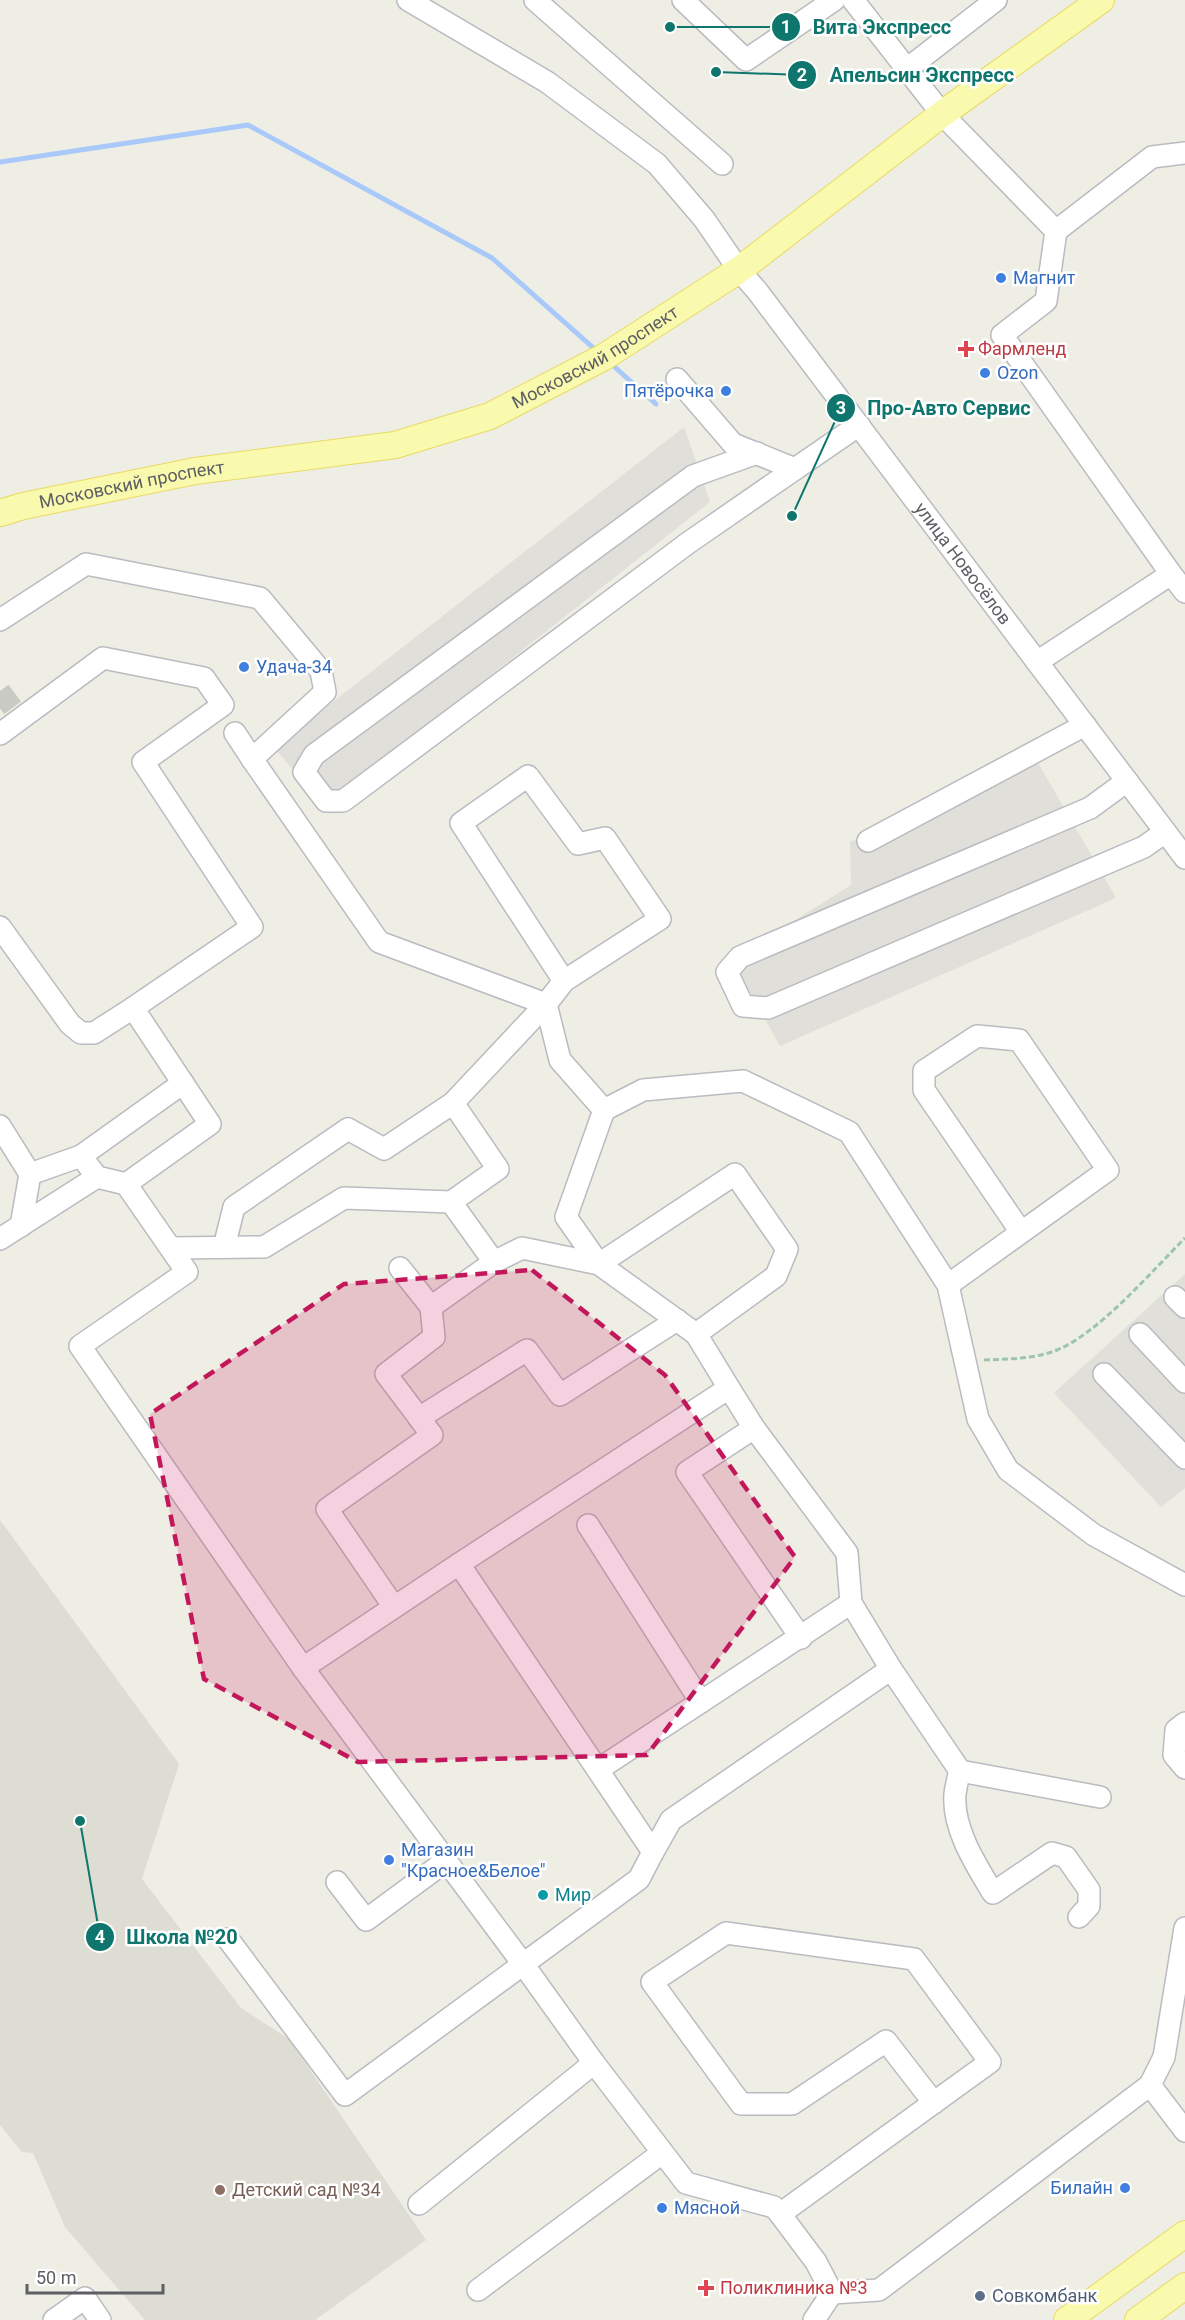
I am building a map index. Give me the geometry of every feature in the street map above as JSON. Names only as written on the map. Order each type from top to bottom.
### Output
[{"type":"main road","name":"Московский проспект","points":[[0,513],[23,506],[195,471],[395,445],[490,416],[604,357],[739,270],[942,114],[1101,0]]},
{"type":"main road","points":[[1067,2320],[1185,2234]]},
{"type":"main road","points":[[1138,2320],[1185,2286]]},
{"type":"street","name":"улица Новосёлов","points":[[408,0],[547,82],[657,164],[704,219],[739,270],[1185,858]]},
{"type":"street","points":[[535,0],[722,164]]},
{"type":"street","points":[[683,0],[746,60],[834,0]]},
{"type":"street","points":[[853,0],[942,114],[1056,231]]},
{"type":"street","points":[[907,69],[996,0]]},
{"type":"street","points":[[1185,153],[1152,157],[1056,231],[1046,301],[1002,335],[1185,592]]},
{"type":"street","points":[[677,379],[733,444],[795,469]]},
{"type":"street","points":[[757,453],[693,476],[314,755],[303,772],[326,801],[343,801],[688,543],[859,426]]},
{"type":"street","points":[[0,620],[86,564],[260,598],[321,671],[325,692],[252,759]]},
{"type":"street","points":[[1037,662],[1171,574]]},
{"type":"street","points":[[0,734],[103,658],[204,678],[223,705],[142,762],[252,927],[94,1033],[81,1033],[70,1024],[0,927]]},
{"type":"street","points":[[868,841],[1085,725]]},
{"type":"street","points":[[235,734],[379,942],[546,1004]]},
{"type":"street","points":[[224,1247],[234,1207],[348,1129],[384,1149],[453,1103],[546,1004],[564,981],[660,919],[605,838],[578,844],[528,776],[461,824],[564,981]]},
{"type":"street","points":[[1127,782],[1089,808],[740,957],[727,972],[743,1006],[768,1008],[1144,847],[1165,832]]},
{"type":"street","points":[[546,1004],[560,1060],[604,1110]]},
{"type":"street","points":[[126,1184],[210,1124],[133,1008]]},
{"type":"street","points":[[948,1285],[1108,1170],[1019,1041],[977,1036],[924,1071],[924,1090],[1021,1232]]},
{"type":"street","points":[[1100,1797],[960,1771],[891,1670],[851,1603],[847,1553],[754,1428],[696,1334],[600,1264],[566,1217],[604,1110],[643,1090],[742,1081],[849,1132],[948,1285],[978,1419],[1008,1470],[1094,1535],[1185,1585]]},
{"type":"street","points":[[29,1183],[81,1156],[183,1083]]},
{"type":"street","points":[[171,1248],[264,1247],[344,1198],[451,1202],[498,1169],[453,1103]]},
{"type":"street","points":[[0,1126],[29,1183],[21,1226]]},
{"type":"street","points":[[0,1154],[29,1183]]},
{"type":"street","points":[[81,1156],[97,1177],[126,1184],[187,1272],[80,1346],[303,1668],[662,2153],[686,2183],[774,2207],[816,2262],[832,2293]]},
{"type":"street","points":[[431,1306],[494,1262],[522,1248],[600,1264],[735,1174],[787,1249],[776,1276],[696,1334]]},
{"type":"street","points":[[0,1239],[97,1177]]},
{"type":"street","points":[[451,1202],[494,1262]]},
{"type":"street","points":[[394,1607],[327,1509],[432,1435],[386,1374],[434,1337],[431,1306],[400,1268]]},
{"type":"street","points":[[419,1418],[527,1350],[560,1395],[677,1320]]},
{"type":"street","points":[[1140,1334],[1185,1382]]},
{"type":"street","points":[[1104,1374],[1185,1458]]},
{"type":"street","points":[[303,1668],[729,1388]]},
{"type":"street","points":[[754,1428],[687,1472],[801,1638]]},
{"type":"street","points":[[588,1525],[701,1702]]},
{"type":"street","points":[[459,1564],[653,1852]]},
{"type":"street","points":[[599,1769],[851,1603]]},
{"type":"street","points":[[228,1939],[345,2095],[639,1879],[671,1820],[891,1670]]},
{"type":"street","points":[[1185,1723],[1176,1730],[1174,1755],[1185,1768]]},
{"type":"street","points":[[960,1771],[955,1796],[957,1817],[972,1857],[993,1893],[1052,1853],[1066,1857],[1089,1890],[1089,1906],[1079,1917]]},
{"type":"street","points":[[337,1882],[366,1920],[446,1861]]},
{"type":"street","points":[[832,2293],[879,2290],[1150,2085],[1164,2057],[1185,1928]]},
{"type":"street","points":[[780,2214],[934,2103],[990,2062],[914,1959],[726,1933],[652,1982],[741,2104],[792,2104],[886,2041],[934,2103]]},
{"type":"street","points":[[419,2204],[594,2063]]},
{"type":"street","points":[[1150,2085],[1185,2131]]},
{"type":"street","points":[[478,2290],[662,2153]]},
{"type":"street","points":[[814,2320],[832,2293]]},
{"type":"street","points":[[54,2320],[85,2298],[100,2320]]},
{"type":"path","points":[[965,1360],[1018,1359],[1057,1350],[1094,1327],[1185,1238]]},
{"type":"highlighted area","points":[[532,1270],[665,1375],[795,1557],[647,1755],[358,1762],[204,1679],[150,1414],[344,1284]]},
{"type":"shaded area","points":[[684,427],[710,502],[325,806],[274,748]]},
{"type":"shaded area","points":[[1037,761],[1116,898],[780,1046],[732,960],[851,885],[850,842]]},
{"type":"shaded area","points":[[1185,1274],[1185,1488],[1161,1507],[1054,1393]]},
{"type":"shaded area","points":[[0,1520],[179,1764],[142,1879],[241,2008],[289,2039],[426,2240],[315,2320],[145,2320],[65,2227],[33,2153],[22,2152],[0,2125]]},
{"type":"waterway","points":[[0,162],[248,125],[492,258],[598,352]]},
{"type":"waterway","points":[[609,362],[656,404]]},
{"type":"tunnel","points":[[0,691],[21,719]]},
{"type":"place","name":"Вита Экспресс","points":[[670,27]]},
{"type":"place","name":"Апельсин Экспресс","points":[[716,72]]},
{"type":"place","name":"Магнит","points":[[1001,278]]},
{"type":"place","name":"Фармленд","points":[[966,349]]},
{"type":"place","name":"Ozon","points":[[985,373]]},
{"type":"place","name":"Пятёрочка","points":[[726,391]]},
{"type":"place","name":"Про-Авто Сервис","points":[[792,516]]},
{"type":"place","name":"Удача-34","points":[[244,667]]},
{"type":"place","name":"Школа №20","points":[[80,1821]]},
{"type":"place","name":"Магазин \"Красное&Белое\"","points":[[389,1860]]},
{"type":"place","name":"Мир","points":[[543,1895]]},
{"type":"place","name":"Билайн","points":[[1125,2188]]},
{"type":"place","name":"Детский сад №34","points":[[220,2190]]},
{"type":"place","name":"Мясной","points":[[662,2208]]},
{"type":"place","name":"Поликлиника №3","points":[[706,2288]]},
{"type":"place","name":"Совкомбанк","points":[[980,2296]]}]
